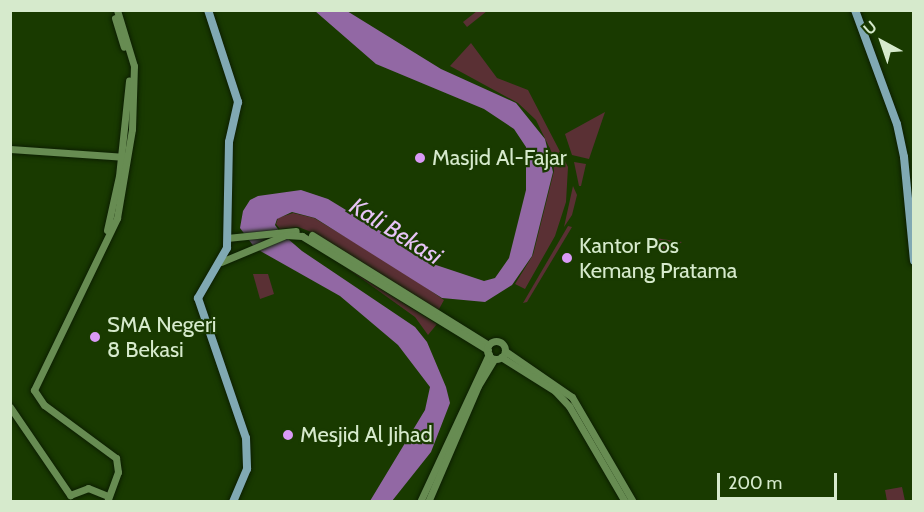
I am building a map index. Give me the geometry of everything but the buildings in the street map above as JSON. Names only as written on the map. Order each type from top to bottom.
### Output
[{"type":"main road","points":[[208,10],[238,102],[229,142],[227,248],[221,262],[198,297],[246,438],[247,469],[232,501]]},
{"type":"main road","points":[[855,10],[897,124],[912,199]]},
{"type":"main road","points":[[860,10],[903,127],[912,199],[914,261]]},
{"type":"street","points":[[112,10],[130,70],[125,157]]},
{"type":"street","points":[[10,406],[70,495],[88,488],[107,499],[118,472],[116,458],[52,411],[34,393],[108,228],[125,157],[134,66],[117,10]]},
{"type":"street","points":[[10,149],[125,157]]},
{"type":"street","points":[[227,238],[285,230],[318,238],[494,353],[572,396],[633,501]]},
{"type":"street","points":[[221,262],[243,250],[293,235],[314,241],[555,391],[569,406],[625,501]]},
{"type":"street","points":[[227,248],[243,250]]},
{"type":"street","points":[[420,501],[494,353]]},
{"type":"street","points":[[428,501],[494,353]]},
{"type":"shaded area","points":[[315,11],[347,11],[441,69],[516,103],[545,139],[553,172],[532,256],[512,285],[485,302],[442,298],[315,218],[292,212],[277,219],[275,225],[280,232],[302,251],[415,327],[427,342],[446,387],[450,403],[431,452],[392,501],[370,501],[425,410],[430,387],[398,345],[340,296],[255,248],[240,228],[243,211],[250,200],[258,196],[301,190],[328,199],[436,265],[484,281],[495,278],[509,258],[526,190],[526,147],[514,129],[484,109],[376,64]]},
{"type":"shaded area","points":[[477,11],[487,11],[467,27],[463,22]]},
{"type":"shaded area","points":[[471,43],[497,78],[528,90],[568,167],[566,202],[555,236],[525,289],[515,284],[533,255],[554,171],[552,153],[536,120],[518,103],[450,66]]},
{"type":"shaded area","points":[[605,112],[589,159],[572,155],[565,134]]},
{"type":"shaded area","points":[[574,162],[586,164],[581,186],[579,186]]},
{"type":"shaded area","points":[[573,186],[577,195],[572,215],[564,227]]},
{"type":"shaded area","points":[[293,213],[314,218],[399,269],[444,300],[438,311],[314,233],[298,227],[280,229],[276,224],[278,218]]},
{"type":"shaded area","points":[[568,226],[572,227],[527,302],[523,303]]},
{"type":"shaded area","points":[[655,238],[682,242],[664,254]]},
{"type":"shaded area","points":[[344,266],[437,324],[428,335],[415,317]]},
{"type":"shaded area","points":[[253,274],[268,274],[274,294],[260,299]]},
{"type":"shaded area","points":[[902,487],[905,501],[887,501],[885,490]]},
{"type":"place","name":"Masjid Al-Fajar","points":[[420,158]]},
{"type":"place","name":"Kantor Pos Kemang Pratama","points":[[567,258]]},
{"type":"place","name":"SMA Negeri 8 Bekasi","points":[[95,337]]},
{"type":"place","name":"Mesjid Al Jihad","points":[[288,435]]},
{"type":"water label","name":"Kali Bekasi","points":[[396,231]]}]
